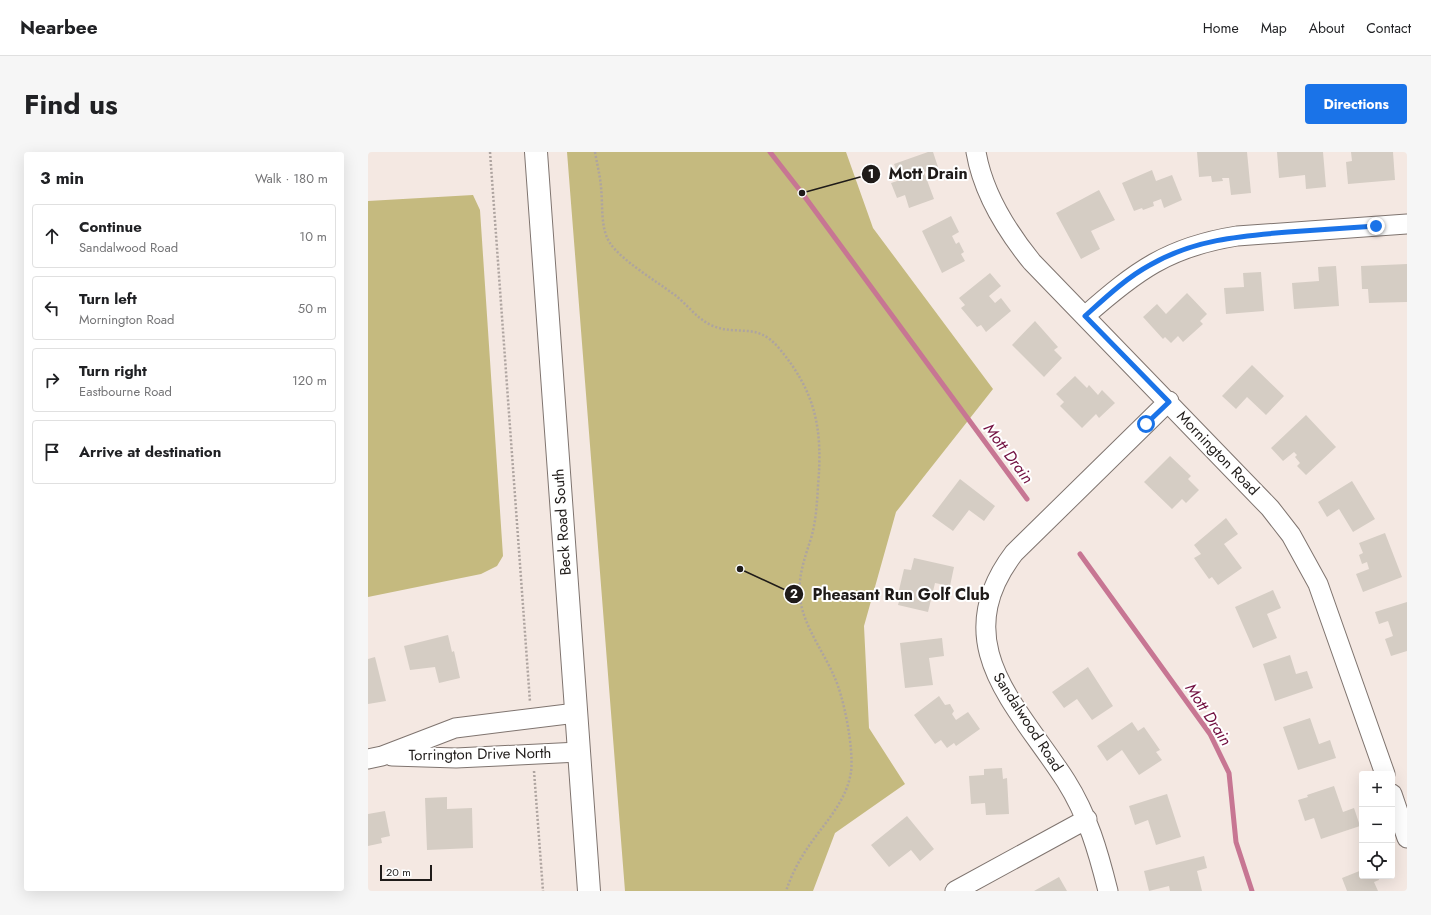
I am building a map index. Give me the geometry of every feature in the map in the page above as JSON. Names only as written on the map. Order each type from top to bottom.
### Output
[{"type":"main road","name":"Beck Road South","points":[[536,152],[589,891]]},
{"type":"street","name":"Mornington Road","points":[[976,152],[985,186],[1000,217],[1018,246],[1270,508],[1291,535],[1308,562],[1330,614],[1384,771]]},
{"type":"street","points":[[1085,316],[1121,284],[1149,265],[1180,250],[1212,240],[1237,236],[1407,224]]},
{"type":"street","name":"Sandalwood Road","points":[[1108,891],[1097,846],[1087,819],[1067,782],[1001,686],[991,663],[987,644],[987,610],[998,578],[1014,553],[1169,402]]},
{"type":"street","name":"Torrington Drive North","points":[[375,757],[455,728],[576,712]]},
{"type":"street","name":"Torrington Drive North","points":[[375,757],[456,758],[579,752]]},
{"type":"street","points":[[1395,803],[1407,838]]},
{"type":"street","points":[[955,891],[1087,819]]},
{"type":"path","points":[[490,152],[530,707]]},
{"type":"path","points":[[595,152],[601,188],[605,229],[610,243],[619,253],[676,296],[702,321],[716,327],[764,334],[776,345],[794,368],[812,401],[819,431],[820,471],[812,534],[801,566],[801,604],[807,622],[836,679],[851,750],[851,772],[844,795],[826,824],[803,854],[786,891]]},
{"type":"path","points":[[534,766],[544,891]]},
{"type":"shaded area","points":[[567,152],[846,152],[873,228],[993,389],[896,512],[864,626],[869,728],[905,784],[835,833],[813,891],[625,891]]},
{"type":"shaded area","points":[[473,195],[480,210],[503,556],[497,566],[481,574],[368,597],[368,201]]},
{"type":"building","points":[[928,152],[933,152],[938,167],[924,172],[934,199],[909,208],[905,195],[897,198],[891,183],[900,180],[894,164]]},
{"type":"building","points":[[1197,152],[1247,152],[1251,193],[1231,195],[1229,178],[1222,178],[1223,181],[1212,182],[1211,176],[1199,177]]},
{"type":"building","points":[[1277,152],[1323,152],[1326,187],[1306,189],[1305,175],[1279,178]]},
{"type":"building","points":[[1351,152],[1393,152],[1395,180],[1348,184],[1346,162],[1352,161]]},
{"type":"building","points":[[1152,170],[1156,181],[1172,175],[1182,200],[1164,208],[1161,199],[1153,202],[1154,206],[1143,210],[1142,208],[1134,211],[1122,183]]},
{"type":"building","points":[[1099,190],[1115,220],[1091,231],[1100,249],[1081,259],[1056,213]]},
{"type":"building","points":[[951,216],[959,232],[952,236],[956,244],[959,242],[964,252],[961,254],[965,261],[942,273],[922,231]]},
{"type":"building","points":[[1407,264],[1407,302],[1369,303],[1368,289],[1362,289],[1361,266]]},
{"type":"building","points":[[1336,266],[1339,306],[1294,309],[1292,283],[1319,281],[1318,267]]},
{"type":"building","points":[[1261,272],[1264,311],[1226,314],[1224,288],[1244,287],[1243,273]]},
{"type":"building","points":[[990,273],[1001,286],[989,296],[995,303],[1001,298],[1011,311],[986,332],[981,325],[977,327],[961,308],[965,305],[959,298]]},
{"type":"building","points":[[1187,293],[1207,314],[1200,321],[1203,324],[1183,342],[1178,336],[1171,343],[1165,337],[1163,339],[1143,317],[1157,304],[1166,314]]},
{"type":"building","points":[[1035,321],[1058,347],[1054,350],[1062,358],[1044,377],[1012,345]]},
{"type":"building","points":[[1252,365],[1284,396],[1266,415],[1247,397],[1236,409],[1222,396]]},
{"type":"building","points":[[1075,376],[1087,388],[1089,385],[1098,395],[1102,390],[1115,403],[1099,418],[1096,414],[1082,428],[1060,406],[1064,402],[1056,394]]},
{"type":"building","points":[[1306,415],[1336,447],[1306,475],[1297,466],[1300,463],[1295,457],[1297,455],[1294,452],[1283,461],[1271,448]]},
{"type":"building","points":[[1170,456],[1191,476],[1188,479],[1199,490],[1186,503],[1182,499],[1172,509],[1144,482]]},
{"type":"building","points":[[960,479],[995,506],[984,521],[969,510],[953,531],[932,516]]},
{"type":"building","points":[[1352,481],[1375,519],[1353,532],[1339,509],[1327,517],[1318,502]]},
{"type":"building","points":[[1226,518],[1238,534],[1224,544],[1242,568],[1218,585],[1212,577],[1209,579],[1194,558],[1201,554],[1194,545]]},
{"type":"building","points":[[1385,533],[1402,577],[1363,592],[1356,574],[1369,569],[1367,562],[1362,564],[1359,555],[1363,553],[1359,543]]},
{"type":"building","points":[[914,558],[954,567],[950,586],[935,583],[928,612],[898,605],[901,594],[898,594],[904,569],[911,570]]},
{"type":"building","points":[[1273,590],[1281,608],[1267,614],[1277,638],[1253,648],[1235,607]]},
{"type":"building","points":[[1407,602],[1407,651],[1391,656],[1385,639],[1393,636],[1388,621],[1379,624],[1375,612]]},
{"type":"building","points":[[448,635],[452,652],[454,651],[460,678],[439,683],[435,667],[410,670],[404,646]]},
{"type":"building","points":[[942,638],[944,656],[929,658],[933,685],[905,688],[900,643]]},
{"type":"building","points":[[1290,655],[1296,674],[1307,671],[1313,688],[1275,701],[1263,664]]},
{"type":"building","points":[[375,657],[386,701],[368,704],[368,659]]},
{"type":"building","points":[[1088,667],[1113,706],[1092,720],[1077,699],[1064,708],[1052,692]]},
{"type":"building","points":[[939,696],[945,705],[950,704],[954,711],[952,714],[956,720],[968,712],[980,729],[956,746],[954,743],[947,748],[941,740],[935,744],[914,715]]},
{"type":"building","points":[[1310,718],[1319,744],[1330,740],[1336,758],[1298,770],[1283,727]]},
{"type":"building","points":[[1132,722],[1138,731],[1144,727],[1160,750],[1156,752],[1162,760],[1139,775],[1122,750],[1107,761],[1097,746]]},
{"type":"building","points":[[1002,768],[1003,779],[1007,778],[1009,814],[986,815],[985,803],[971,804],[969,776],[984,775],[984,769]]},
{"type":"building","points":[[1334,786],[1343,812],[1354,808],[1359,826],[1321,839],[1314,818],[1305,821],[1298,800],[1308,797],[1307,795]]},
{"type":"building","points":[[1167,794],[1181,837],[1156,845],[1148,820],[1135,825],[1129,806]]},
{"type":"building","points":[[447,797],[447,809],[472,808],[473,848],[427,850],[425,798]]},
{"type":"building","points":[[385,811],[390,836],[381,838],[382,843],[368,846],[368,814]]},
{"type":"building","points":[[907,816],[934,849],[920,861],[911,850],[889,867],[871,845]]},
{"type":"building","points":[[1204,856],[1207,868],[1197,871],[1202,891],[1170,891],[1169,886],[1149,891],[1144,871]]},
{"type":"building","points":[[1359,871],[1359,879],[1379,879],[1374,882],[1378,891],[1347,891],[1342,878]]},
{"type":"building","points":[[1059,877],[1067,891],[1034,891]]},
{"type":"waterway","name":"Mott Drain","points":[[770,152],[802,193],[1027,499]]},
{"type":"waterway","name":"Mott Drain","points":[[1080,554],[1210,734],[1229,773],[1236,842],[1252,891]]},
{"type":"place","name":"Mott Drain","points":[[802,193]]},
{"type":"place","name":"Pheasant Run Golf Club","points":[[740,569]]},
{"type":"route","points":[[1146,424],[1169,402],[1085,316],[1121,284],[1149,265],[1180,250],[1212,240],[1237,236],[1376,226]]}]
